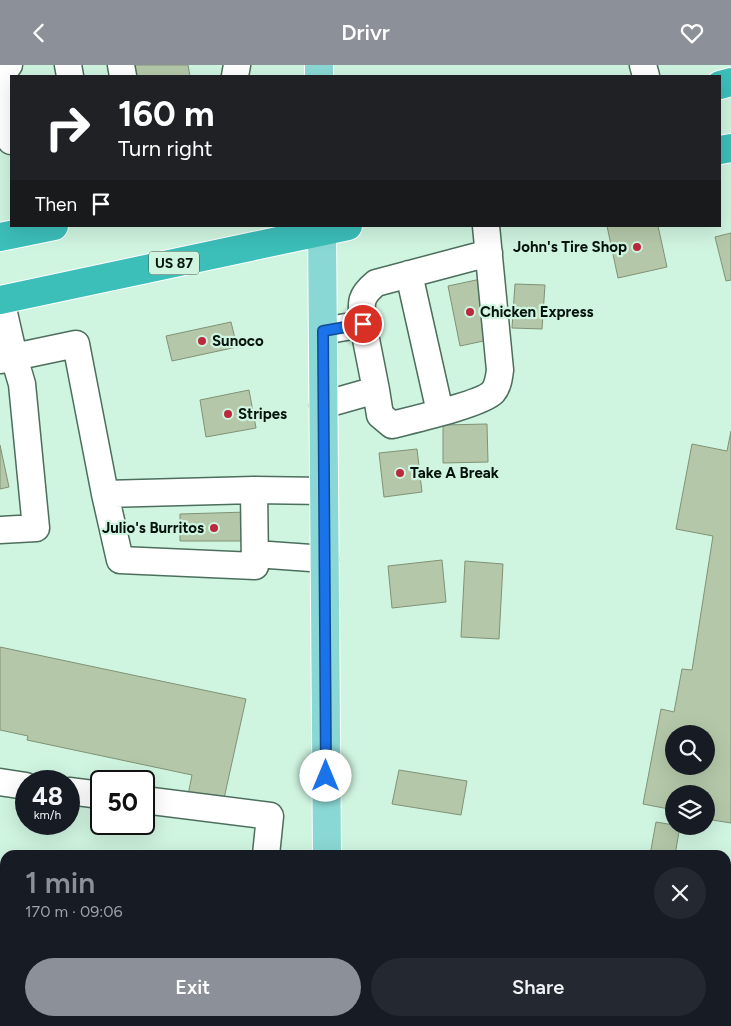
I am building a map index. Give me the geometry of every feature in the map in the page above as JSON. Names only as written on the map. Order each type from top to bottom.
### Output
[{"type":"highway","points":[[1,233],[46,227]]},
{"type":"highway","name":"US 87","points":[[0,300],[331,228]]},
{"type":"main road","points":[[327,850],[323,331],[331,228]]},
{"type":"lane","points":[[5,128],[1,75],[9,65]]},
{"type":"lane","points":[[486,227],[489,253],[500,370],[498,385],[492,393],[469,403],[392,425],[380,415],[363,324],[361,305],[364,292],[376,283],[489,253]]},
{"type":"lane","points":[[409,274],[440,412]]},
{"type":"lane","points":[[0,300],[7,359],[22,384],[36,528],[0,530]]},
{"type":"lane","points":[[323,331],[363,324]]},
{"type":"lane","points":[[7,359],[76,343],[105,494],[120,560],[255,566],[254,490]]},
{"type":"lane","points":[[323,405],[376,390]]},
{"type":"lane","points":[[105,494],[254,490],[324,491]]},
{"type":"lane","points":[[255,554],[325,559]]},
{"type":"lane","points":[[0,782],[15,784]]},
{"type":"lane","points":[[155,801],[270,815],[266,850]]},
{"type":"building","points":[[127,65],[188,65],[190,75],[129,75]]},
{"type":"building","name":"John's Tire Shop","points":[[607,227],[658,227],[667,267],[618,278]]},
{"type":"building","points":[[731,233],[731,280],[726,281],[715,237]]},
{"type":"building","name":"Chicken Express","points":[[481,279],[493,339],[460,346],[448,286]]},
{"type":"building","points":[[515,284],[545,285],[542,329],[512,328]]},
{"type":"building","name":"Sunoco","points":[[231,322],[237,347],[172,361],[166,336]]},
{"type":"building","name":"Stripes","points":[[249,390],[256,428],[206,437],[200,400]]},
{"type":"building","points":[[487,424],[488,462],[443,463],[443,425]]},
{"type":"building","points":[[731,431],[731,823],[715,820],[715,785],[665,785],[665,808],[643,804],[661,709],[674,712],[682,669],[692,670],[713,536],[676,529],[692,444],[727,451]]},
{"type":"building","points":[[0,445],[9,487],[0,489]]},
{"type":"building","name":"Take A Break","points":[[417,449],[422,492],[384,497],[379,453]]},
{"type":"building","name":"Julio's Burritos","points":[[248,512],[247,541],[180,541],[180,514]]},
{"type":"building","points":[[442,560],[446,602],[392,608],[388,566]]},
{"type":"building","points":[[465,561],[503,564],[499,639],[461,637]]},
{"type":"building","points":[[0,647],[246,699],[223,803],[188,795],[192,775],[27,740],[28,736],[0,730]]},
{"type":"building","points":[[399,770],[467,781],[461,815],[392,804]]},
{"type":"building","points":[[656,822],[665,824],[665,835],[678,835],[676,850],[651,850]]},
{"type":"place","name":"John's Tire Shop","points":[[637,247]]},
{"type":"place","name":"Chicken Express","points":[[470,312]]},
{"type":"place","name":"Sunoco","points":[[202,341]]},
{"type":"place","name":"Stripes","points":[[228,414]]},
{"type":"place","name":"Take A Break","points":[[400,473]]},
{"type":"place","name":"Julio's Burritos","points":[[214,528]]},
{"type":"route","points":[[326,776],[323,331],[363,324]]}]
